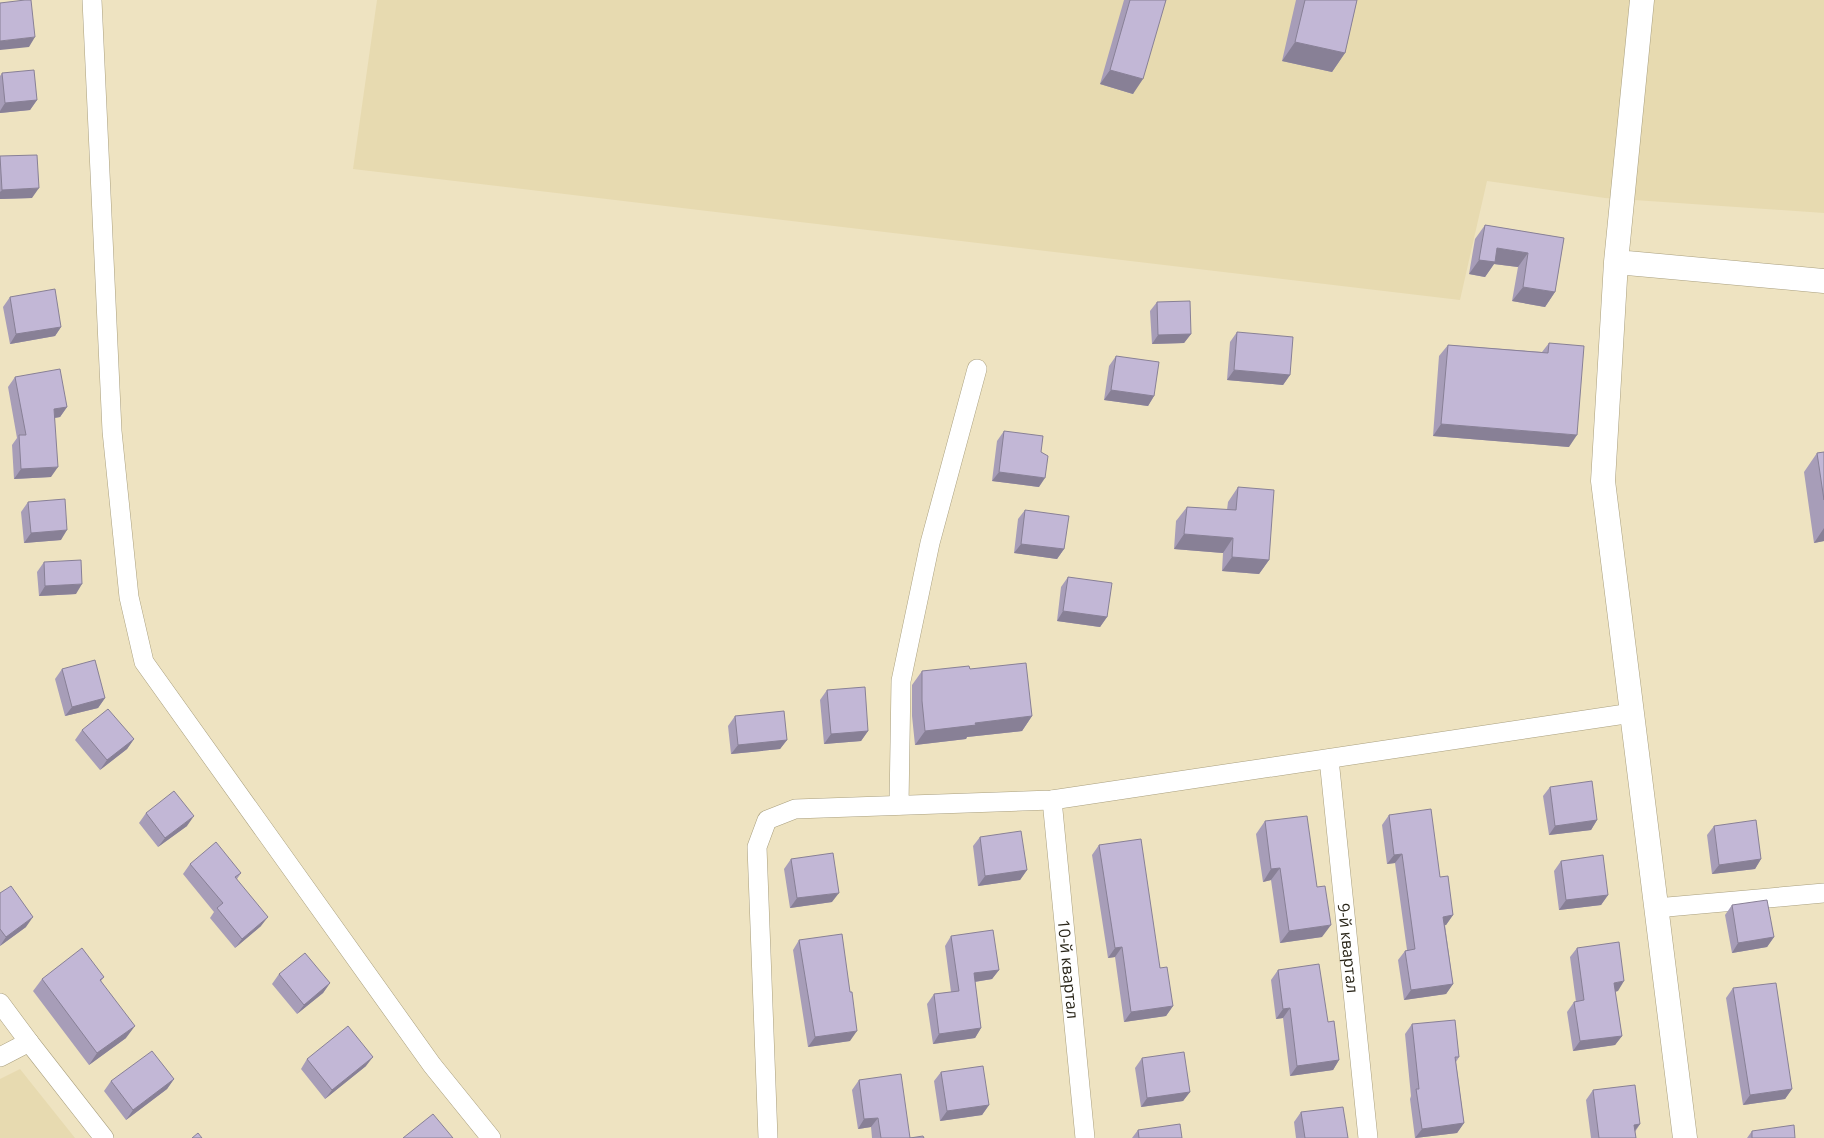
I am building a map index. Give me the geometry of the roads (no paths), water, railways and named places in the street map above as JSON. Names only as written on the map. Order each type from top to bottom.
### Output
[{"type":"street","points":[[92,0],[112,431],[129,597],[144,662],[432,1065],[491,1138]]},
{"type":"street","points":[[1642,0],[1616,262],[1603,481],[1685,1138]]},
{"type":"street","points":[[1616,262],[1824,281]]},
{"type":"street","points":[[898,805],[901,681],[930,543],[977,369]]},
{"type":"street","points":[[768,1138],[757,847],[767,820],[795,809],[1052,800],[1632,714]]},
{"type":"street","name":"9-й квартал","points":[[1329,759],[1368,1138]]},
{"type":"street","name":"10-й квартал","points":[[1052,800],[1085,1138]]},
{"type":"street","points":[[1656,908],[1824,893]]},
{"type":"street","points":[[0,1002],[104,1138]]},
{"type":"street","points":[[0,1057],[29,1042]]}]
